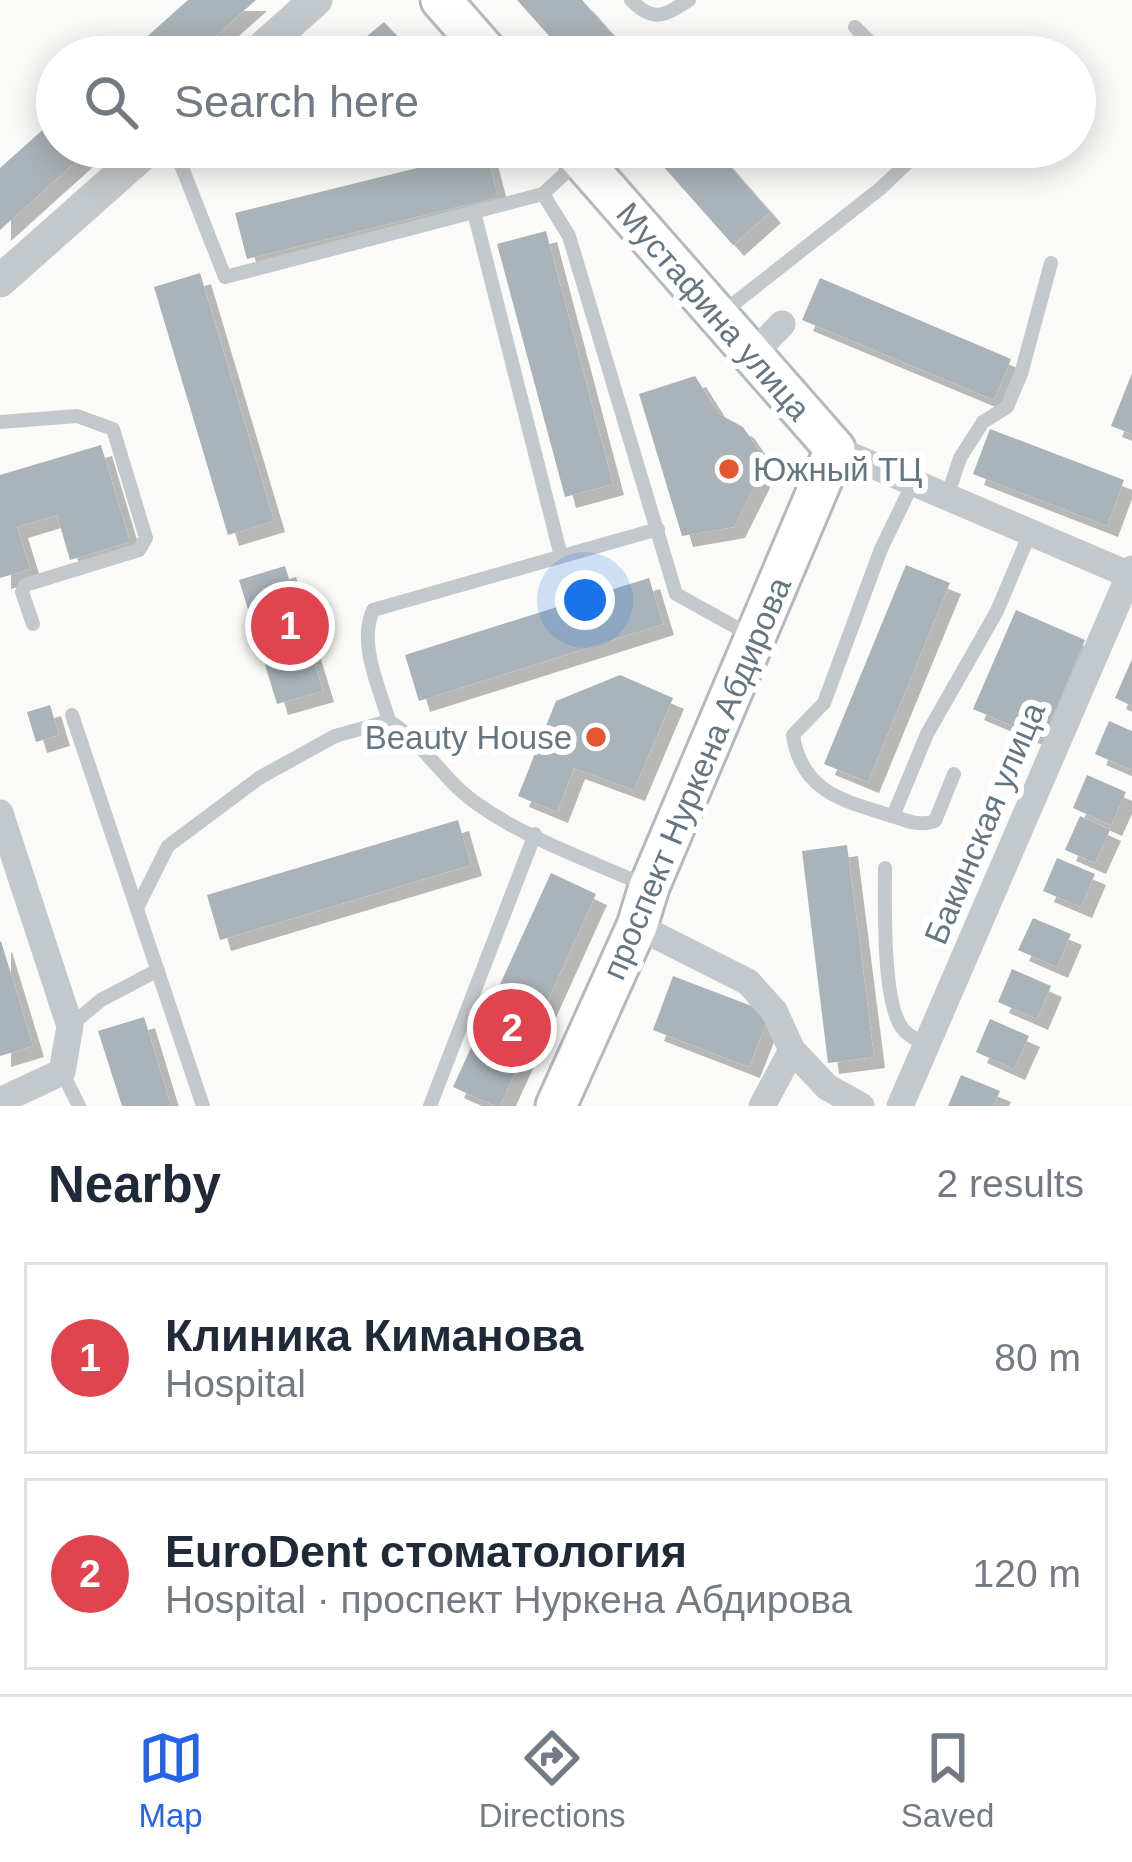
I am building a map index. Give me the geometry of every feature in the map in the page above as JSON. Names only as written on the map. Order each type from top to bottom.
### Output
[{"type":"main road","points":[[441,0],[473,36]]},
{"type":"main road","name":"Мустафина улица","points":[[588,168],[835,449]]},
{"type":"main road","name":"проспект Нуркена Абдирова","points":[[556,1106],[637,926],[649,886],[835,449]]},
{"type":"street","points":[[276,36],[316,0]]},
{"type":"street","points":[[0,280],[127,168]]},
{"type":"street","points":[[752,355],[782,324]]},
{"type":"street","name":"Мустафина улица","points":[[835,449],[1132,574]]},
{"type":"street","name":"Бакинская улица","points":[[900,1106],[1132,574]]},
{"type":"street","points":[[0,812],[70,1026],[62,1072],[0,1101]]},
{"type":"street","points":[[637,926],[748,982],[774,1011],[792,1050],[827,1087],[861,1106]]},
{"type":"street","points":[[762,1106],[792,1050]]},
{"type":"lane","points":[[631,0],[648,16],[663,17],[688,0]]},
{"type":"lane","points":[[855,27],[864,36]]},
{"type":"lane","points":[[182,168],[225,277],[543,194],[563,168]]},
{"type":"lane","points":[[718,316],[901,168]]},
{"type":"lane","points":[[543,194],[569,236],[676,594],[754,638]]},
{"type":"lane","points":[[474,212],[561,556]]},
{"type":"lane","points":[[947,497],[960,458],[982,422],[1007,407],[1052,263]]},
{"type":"lane","points":[[0,422],[77,416],[113,429],[146,538],[139,550],[26,585],[22,592],[33,624]]},
{"type":"lane","points":[[913,483],[881,549],[824,703],[793,736],[796,753],[819,785],[838,801],[924,825],[935,820],[954,774]]},
{"type":"lane","points":[[649,886],[475,802],[411,735],[388,721],[366,626],[373,610],[658,529]]},
{"type":"lane","points":[[893,816],[927,734],[997,611],[1030,533]]},
{"type":"lane","points":[[72,715],[203,1106]]},
{"type":"lane","points":[[137,908],[168,846],[259,778],[335,736],[388,721]]},
{"type":"lane","points":[[430,1106],[535,834]]},
{"type":"lane","points":[[885,868],[887,966],[896,1016],[902,1029],[928,1044]]},
{"type":"lane","points":[[70,1026],[101,1000],[158,970]]},
{"type":"lane","points":[[62,1072],[79,1106]]},
{"type":"building","points":[[188,0],[256,0],[216,36],[148,36]]},
{"type":"building","points":[[517,0],[582,0],[614,36],[549,36]]},
{"type":"building","points":[[384,22],[397,36],[367,36]]},
{"type":"building","points":[[36,136],[36,168],[69,168],[0,230],[0,168]]},
{"type":"building","points":[[417,168],[490,168],[498,197],[247,259],[235,213]]},
{"type":"building","points":[[665,168],[731,168],[770,212],[733,245]]},
{"type":"building","points":[[546,231],[613,484],[565,497],[497,244]]},
{"type":"building","points":[[200,273],[274,521],[228,535],[154,287]]},
{"type":"building","points":[[820,278],[1011,359],[994,400],[802,320]]},
{"type":"building","points":[[1132,373],[1132,434],[1111,426]]},
{"type":"building","points":[[695,376],[719,414],[743,427],[758,449],[760,475],[734,527],[682,536],[639,394]]},
{"type":"building","points":[[990,429],[1124,480],[1107,526],[973,474]]},
{"type":"building","points":[[101,445],[130,542],[70,560],[57,515],[17,527],[30,569],[0,578],[0,475]]},
{"type":"building","points":[[906,565],[950,583],[868,782],[824,764]]},
{"type":"building","points":[[285,566],[323,691],[277,704],[239,580]]},
{"type":"building","points":[[649,578],[663,624],[419,701],[405,655]]},
{"type":"building","points":[[1016,610],[1085,640],[1043,739],[973,709]]},
{"type":"building","points":[[1132,659],[1132,706],[1115,698]]},
{"type":"building","points":[[620,675],[673,698],[634,790],[574,768],[557,812],[518,796],[556,701]]},
{"type":"building","points":[[50,705],[59,735],[36,742],[27,712]]},
{"type":"building","points":[[1109,721],[1132,731],[1132,770],[1095,754]]},
{"type":"building","points":[[1087,775],[1126,792],[1111,825],[1073,808]]},
{"type":"building","points":[[1080,816],[1110,830],[1095,863],[1065,850]]},
{"type":"building","points":[[458,820],[471,865],[220,940],[207,895]]},
{"type":"building","points":[[847,845],[874,1057],[828,1063],[802,851]]},
{"type":"building","points":[[1057,858],[1095,874],[1081,907],[1043,891]]},
{"type":"building","points":[[551,873],[596,894],[500,1106],[495,1106],[453,1087]]},
{"type":"building","points":[[1033,918],[1071,934],[1057,967],[1018,950]]},
{"type":"building","points":[[0,942],[33,1046],[0,1056]]},
{"type":"building","points":[[1012,969],[1051,986],[1037,1019],[998,1002]]},
{"type":"building","points":[[673,976],[770,1013],[749,1067],[653,1030]]},
{"type":"building","points":[[144,1017],[171,1106],[122,1106],[98,1031]]},
{"type":"building","points":[[990,1019],[1029,1036],[1014,1069],[976,1052]]},
{"type":"building","points":[[961,1075],[1000,1091],[993,1106],[948,1106]]},
{"type":"place","name":"Южный ТЦ","points":[[729,469]]},
{"type":"place","name":"Клиника Киманова","points":[[290,626]]},
{"type":"place","name":"Beauty House","points":[[596,737]]},
{"type":"place","name":"EuroDent стоматология","points":[[512,1028]]}]
